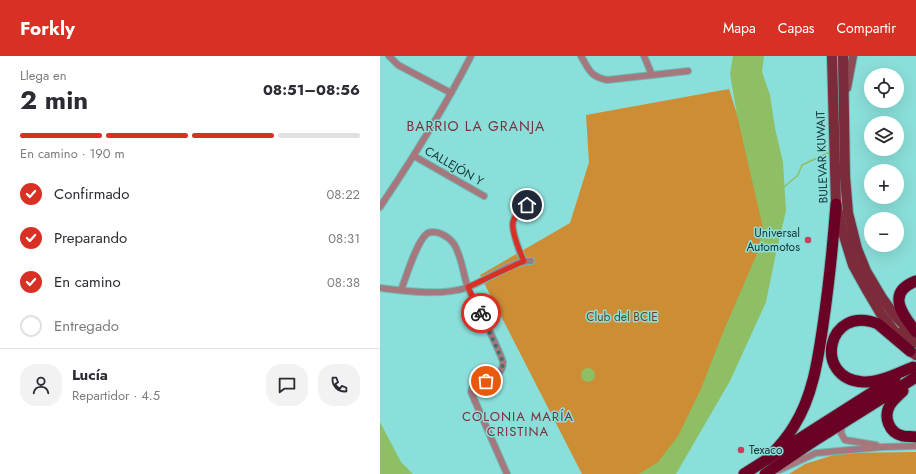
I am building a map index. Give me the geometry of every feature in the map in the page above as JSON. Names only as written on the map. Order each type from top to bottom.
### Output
[{"type":"highway","points":[[767,459],[794,426],[804,406],[812,384],[819,351],[832,260],[836,204]]},
{"type":"highway","points":[[916,281],[910,283],[904,288],[899,301],[902,314],[916,332]]},
{"type":"highway","points":[[914,350],[878,324],[864,320],[857,320],[848,323],[840,329],[834,337],[831,346],[831,356],[834,365],[840,373],[848,378],[863,382],[915,372]]},
{"type":"highway","points":[[744,474],[915,372]]},
{"type":"highway","points":[[765,474],[843,423],[915,372]]},
{"type":"highway","points":[[915,372],[892,401],[889,406],[887,416],[890,426],[898,434],[903,436],[916,436]]},
{"type":"main road","name":"BULEVAR KUWAIT","points":[[832,56],[836,204],[846,243],[853,265],[881,314],[914,350]]},
{"type":"main road","name":"BULEVAR KUWAIT","points":[[842,56],[848,213],[857,249],[866,271],[882,298],[895,316],[916,336]]},
{"type":"main road","points":[[882,298],[888,312],[904,332],[914,350]]},
{"type":"street","points":[[389,56],[398,65],[451,93]]},
{"type":"street","points":[[380,207],[414,156],[471,56]]},
{"type":"street","points":[[582,56],[589,70],[597,78],[606,80],[688,71]]},
{"type":"street","points":[[644,56],[652,75]]},
{"type":"street","points":[[844,101],[853,56]]},
{"type":"street","name":"CALLEJÓN Y","points":[[414,156],[484,196]]},
{"type":"street","points":[[524,261],[513,230],[512,222],[515,216],[527,205]]},
{"type":"street","points":[[401,290],[416,250],[423,236],[430,232],[437,232],[448,237],[454,245],[460,259],[468,287],[503,362],[501,373],[492,379],[475,385],[471,392],[506,474]]},
{"type":"street","points":[[380,288],[449,292],[468,287],[524,261],[531,261]]},
{"type":"street","points":[[843,423],[840,430],[845,440],[882,446]]},
{"type":"street","points":[[770,474],[816,453],[882,446],[916,446]]},
{"type":"green space","name":"Club del BCIE","points":[[729,89],[758,181],[765,216],[761,276],[682,441],[648,474],[582,474],[480,275],[570,223],[589,162],[586,115]]},
{"type":"green space","points":[[916,452],[916,474],[789,474],[805,464],[840,453]]},
{"type":"shaded area","points":[[733,56],[764,56],[762,72],[770,95],[775,128],[783,162],[786,211],[766,302],[730,381],[676,474],[639,474],[658,462],[678,436],[700,391],[724,330],[756,256],[763,228],[737,115],[730,74]]},
{"type":"shaded area","points":[[585,368],[591,368],[595,372],[595,378],[591,382],[585,382],[581,378],[581,372]]},
{"type":"shaded area","points":[[380,422],[401,462],[413,474],[380,474]]},
{"type":"waterway","points":[[784,187],[798,175],[802,165],[830,152]]},
{"type":"way so far","points":[[481,313],[500,352],[503,362],[501,373],[486,381]]},
{"type":"place","name":"Universal Automotos","points":[[808,240]]},
{"type":"place","name":"Texaco","points":[[741,450]]},
{"type":"district","name":"BARRIO LA GRANJA","points":[[476,126]]},
{"type":"district","name":"COLONIA MARÍA CRISTINA","points":[[518,424]]},
{"type":"route","points":[[481,313],[468,287],[480,283],[524,261],[513,230],[512,222],[515,216],[527,205]]}]
